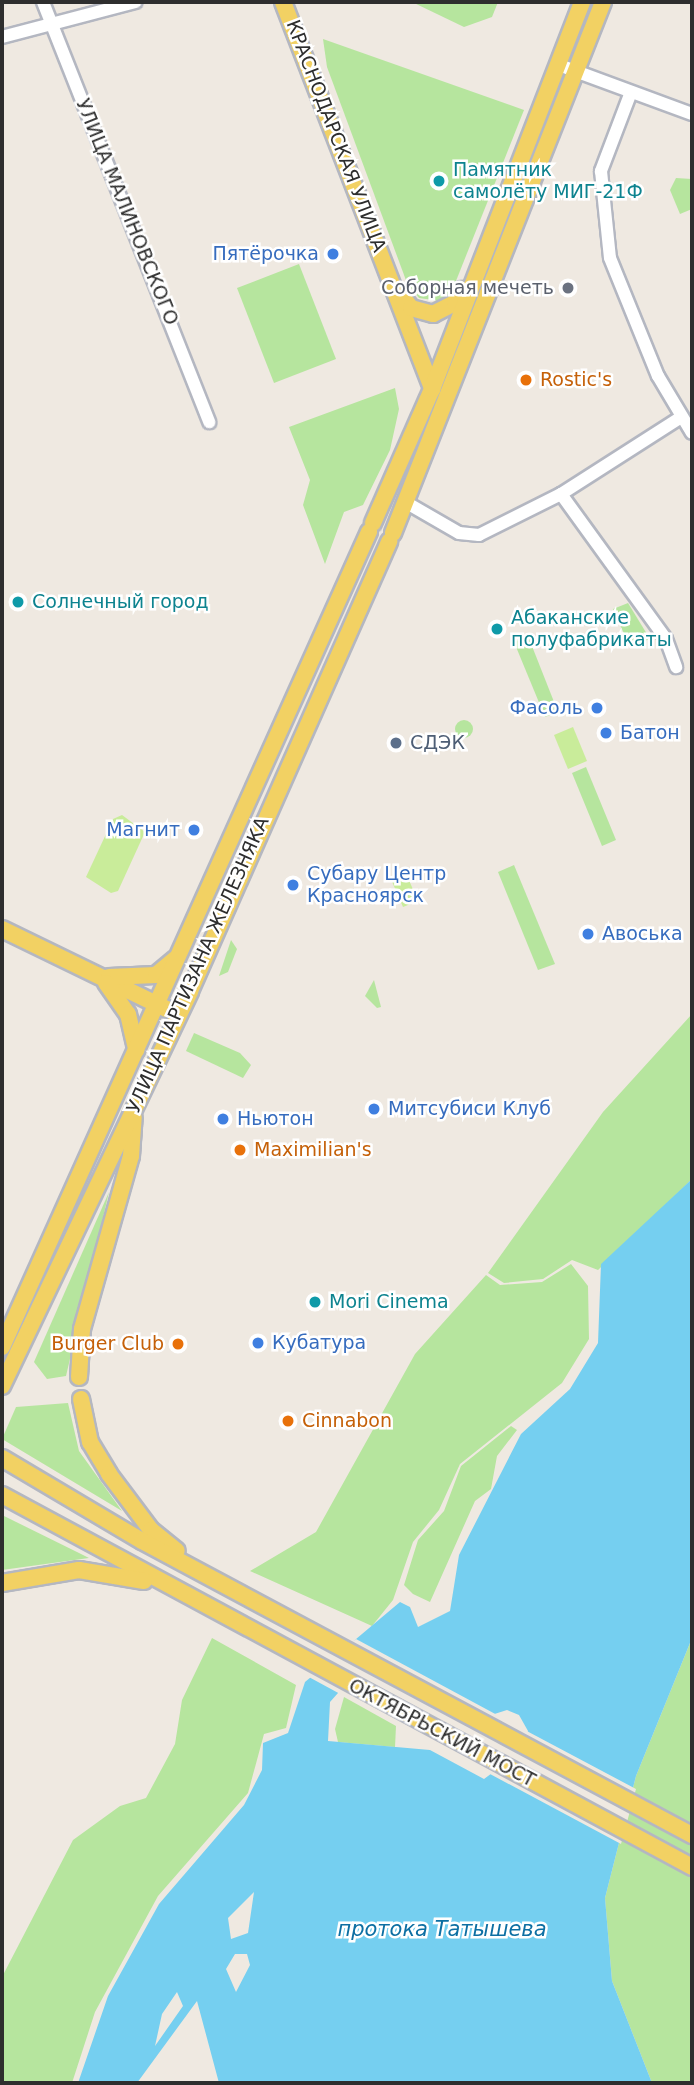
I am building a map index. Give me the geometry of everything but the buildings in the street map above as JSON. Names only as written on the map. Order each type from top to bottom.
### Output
[{"type":"main road","name":"КРАСНОДАРСКАЯ УЛИЦА","points":[[283,2],[432,389]]},
{"type":"main road","points":[[395,288],[419,313],[443,311],[484,248],[582,2]]},
{"type":"main road","name":"УЛИЦА ПАРТИЗАНА ЖЕЛЕЗНЯКА","points":[[2,1386],[135,1107],[407,503],[603,2]]},
{"type":"main road","name":"УЛИЦА ПАРТИЗАНА ЖЕЛЕЗНЯКА","points":[[2,1347],[183,949],[432,389],[484,248]]},
{"type":"main road","points":[[432,389],[450,397]]},
{"type":"main road","points":[[2,929],[177,1014]]},
{"type":"main road","points":[[100,976],[156,975],[183,949]]},
{"type":"main road","points":[[100,976],[128,1014],[136,1050]]},
{"type":"main road","points":[[79,1377],[82,1329],[131,1156],[135,1107]]},
{"type":"main road","points":[[81,1399],[90,1442],[132,1508],[206,1575]]},
{"type":"main road","points":[[2,1458],[206,1575]]},
{"type":"main road","points":[[2,1495],[193,1599]]},
{"type":"main road","points":[[2,1583],[90,1570],[120,1573],[193,1599]]},
{"type":"main road","name":"ОКТЯБРЬСКИЙ МОСТ","points":[[206,1575],[692,1835]]},
{"type":"main road","name":"ОКТЯБРЬСКИЙ МОСТ","points":[[193,1599],[692,1867]]},
{"type":"street","name":"УЛИЦА МАЛИНОВСКОГО","points":[[43,2],[209,422]]},
{"type":"street","points":[[2,37],[135,2]]},
{"type":"street","points":[[559,65],[692,114]]},
{"type":"street","points":[[631,92],[601,171],[604,220],[622,287],[680,418],[692,433]]},
{"type":"street","points":[[407,503],[469,537],[561,494],[680,418]]},
{"type":"street","points":[[561,494],[666,639],[676,667]]},
{"type":"green space","points":[[412,2],[498,2],[492,17],[464,27]]},
{"type":"green space","points":[[323,39],[524,110],[452,291],[440,301],[419,298],[407,283],[327,67]]},
{"type":"green space","points":[[676,178],[692,179],[692,209],[680,214],[670,190]]},
{"type":"green space","points":[[299,264],[336,359],[274,383],[237,288]]},
{"type":"green space","points":[[395,388],[399,409],[390,450],[363,505],[344,512],[325,564],[303,505],[310,480],[289,427]]},
{"type":"green space","points":[[628,603],[650,639],[630,647],[613,609]]},
{"type":"green space","points":[[528,636],[558,712],[545,717],[514,642]]},
{"type":"green space","points":[[460,720],[468,720],[473,729],[471,736],[460,738],[455,733],[455,725]]},
{"type":"green space","points":[[573,727],[587,761],[568,769],[554,735]]},
{"type":"green space","points":[[586,767],[616,840],[602,846],[572,773]]},
{"type":"green space","points":[[122,815],[145,832],[118,891],[111,893],[86,877],[113,819]]},
{"type":"green space","points":[[514,865],[555,964],[538,970],[498,872]]},
{"type":"green space","points":[[405,871],[418,901],[403,907],[390,877]]},
{"type":"green space","points":[[231,940],[237,949],[228,972],[219,976]]},
{"type":"green space","points":[[374,980],[381,1007],[377,1008],[365,996]]},
{"type":"green space","points":[[692,1014],[692,1179],[598,1270],[572,1260],[543,1279],[504,1283],[488,1273],[603,1112]]},
{"type":"green space","points":[[194,1033],[240,1053],[251,1065],[243,1078],[186,1051]]},
{"type":"green space","points":[[109,1192],[66,1376],[47,1379],[34,1362]]},
{"type":"green space","points":[[571,1264],[588,1286],[589,1339],[562,1383],[460,1464],[439,1510],[413,1542],[393,1600],[372,1626],[250,1571],[316,1532],[415,1354],[486,1275],[500,1285],[542,1282]]},
{"type":"green space","points":[[68,1403],[79,1451],[122,1511],[2,1439],[16,1407]]},
{"type":"green space","points":[[511,1426],[517,1430],[497,1456],[491,1489],[475,1501],[430,1602],[413,1594],[404,1585],[418,1540],[444,1511],[461,1466]]},
{"type":"green space","points":[[2,1515],[79,1553],[89,1558],[2,1570]]},
{"type":"green space","points":[[212,1638],[296,1685],[286,1728],[264,1734],[248,1793],[158,1896],[95,2012],[72,2083],[2,2083],[2,1977],[73,1840],[120,1806],[146,1798],[175,1744],[182,1700]]},
{"type":"green space","points":[[692,1638],[692,2083],[652,2083],[612,1981],[605,1898],[636,1776]]},
{"type":"green space","points":[[344,1697],[396,1726],[395,1747],[338,1742],[335,1729]]},
{"type":"water","name":"протока Татышева","points":[[692,1179],[692,1638],[636,1776],[605,1898],[612,1981],[652,2083],[219,2083],[197,2001],[137,2083],[78,2083],[108,1996],[159,1904],[244,1805],[262,1770],[263,1743],[288,1733],[305,1682],[400,1602],[410,1607],[418,1627],[450,1611],[459,1555],[521,1434],[570,1389],[598,1343],[601,1264]],"holes":[[[380,1666],[485,1717],[507,1710],[519,1715],[528,1731],[522,1751],[484,1779],[430,1750],[328,1741],[330,1702],[354,1675]],[[254,1892],[248,1933],[231,1939],[228,1918]],[[235,1954],[247,1954],[250,1965],[236,1992],[226,1969]],[[177,1992],[183,2006],[155,2046],[162,2014]]]},
{"type":"pier","points":[[356,1639],[499,1716],[486,1720],[380,1670],[356,1678],[342,1695],[307,1676]]},
{"type":"pier","points":[[523,1729],[636,1789],[621,1844],[490,1774],[519,1749]]},
{"type":"place","name":"Памятник самолёту МИГ-21Ф","points":[[439,181]]},
{"type":"place","name":"Пятёрочка","points":[[333,254]]},
{"type":"place","name":"Соборная мечеть","points":[[568,288]]},
{"type":"place","name":"Rostic's","points":[[526,380]]},
{"type":"place","name":"Солнечный город","points":[[18,602]]},
{"type":"place","name":"Абаканские полуфабрикаты","points":[[497,629]]},
{"type":"place","name":"Фасоль","points":[[597,708]]},
{"type":"place","name":"Батон","points":[[606,733]]},
{"type":"place","name":"СДЭК","points":[[396,743]]},
{"type":"place","name":"Магнит","points":[[194,830]]},
{"type":"place","name":"Субару Центр Красноярск","points":[[293,885]]},
{"type":"place","name":"Авоська","points":[[588,934]]},
{"type":"place","name":"Митсубиси Клуб","points":[[374,1109]]},
{"type":"place","name":"Ньютон","points":[[223,1119]]},
{"type":"place","name":"Maximilian's","points":[[240,1150]]},
{"type":"place","name":"Mori Cinema","points":[[315,1302]]},
{"type":"place","name":"Кубатура","points":[[258,1343]]},
{"type":"place","name":"Burger Club","points":[[178,1344]]},
{"type":"place","name":"Cinnabon","points":[[288,1421]]}]
